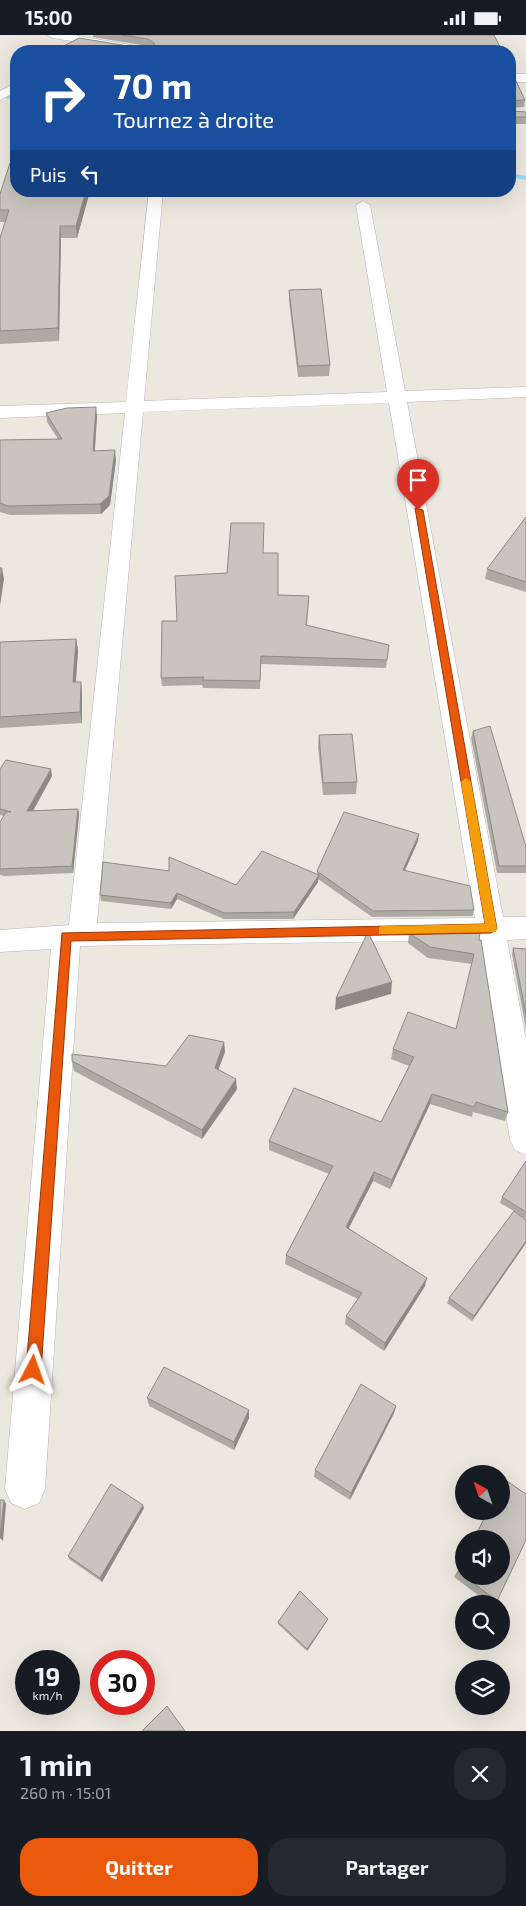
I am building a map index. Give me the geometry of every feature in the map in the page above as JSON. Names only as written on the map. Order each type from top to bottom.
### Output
[{"type":"street","points":[[53,35],[112,45]]},
{"type":"street","points":[[138,45],[151,39]]},
{"type":"street","points":[[94,45],[98,43]]},
{"type":"street","points":[[24,1489],[74,936],[135,407],[155,197]]},
{"type":"street","points":[[363,205],[491,929],[519,1049],[526,1140]]},
{"type":"street","points":[[0,412],[526,392]]},
{"type":"street","points":[[0,941],[74,936],[526,928]]},
{"type":"building","points":[[122,35],[494,35],[499,45],[154,45],[148,39]]},
{"type":"building","points":[[79,38],[122,45],[66,45]]},
{"type":"building","points":[[516,81],[525,100],[516,101]]},
{"type":"building","points":[[516,111],[526,112],[526,117],[516,117]]},
{"type":"building","points":[[10,163],[10,197],[84,197],[76,226],[60,226],[58,328],[0,331],[0,238],[9,210],[0,210],[0,194]]},
{"type":"building","points":[[321,289],[330,365],[298,366],[289,290]]},
{"type":"building","points":[[96,407],[93,451],[115,450],[109,496],[100,504],[8,506],[0,503],[0,440],[62,439],[46,413],[67,408]]},
{"type":"building","points":[[526,517],[526,582],[487,569]]},
{"type":"building","points":[[231,523],[264,523],[263,553],[278,553],[278,595],[309,596],[306,625],[389,645],[387,660],[261,656],[260,681],[202,680],[204,677],[161,678],[162,621],[177,621],[175,576],[227,573]]},
{"type":"building","points":[[76,639],[73,682],[81,682],[80,712],[0,717],[0,642]]},
{"type":"building","points":[[490,726],[526,847],[526,866],[499,866],[473,731]]},
{"type":"building","points":[[352,734],[357,782],[323,783],[319,735]]},
{"type":"building","points":[[6,760],[51,769],[27,811],[78,809],[72,866],[0,869],[0,822],[6,812],[11,812],[0,809],[0,769]]},
{"type":"building","points":[[344,812],[419,834],[403,870],[470,886],[474,910],[373,911],[317,871]]},
{"type":"building","points":[[262,851],[319,875],[294,912],[224,913],[177,893],[171,903],[100,895],[103,862],[169,871],[169,857],[236,885]]},
{"type":"building","points":[[368,932],[392,982],[336,998]]},
{"type":"building","points":[[480,932],[479,940],[481,940],[508,1112],[476,1102],[474,1107],[432,1094],[392,1180],[374,1172],[346,1227],[427,1278],[385,1343],[346,1316],[362,1293],[286,1255],[333,1166],[269,1141],[294,1088],[381,1122],[414,1057],[393,1049],[408,1012],[456,1029],[474,954],[430,947],[409,933]]},
{"type":"building","points":[[513,948],[526,949],[526,1014]]},
{"type":"building","points":[[189,1035],[224,1042],[215,1068],[236,1079],[202,1130],[72,1061],[72,1054],[166,1066]]},
{"type":"building","points":[[526,1161],[526,1212],[502,1197]]},
{"type":"building","points":[[514,1211],[526,1220],[526,1241],[474,1316],[449,1298]]},
{"type":"building","points":[[164,1367],[249,1410],[234,1442],[147,1398]]},
{"type":"building","points":[[361,1384],[396,1406],[351,1493],[315,1470]]},
{"type":"building","points":[[510,1483],[526,1494],[526,1540],[510,1574],[510,1530],[478,1530],[484,1520],[510,1520]]},
{"type":"building","points":[[111,1484],[143,1505],[100,1578],[68,1556]]},
{"type":"building","points":[[0,1500],[4,1500],[0,1538]]},
{"type":"building","points":[[476,1585],[505,1585],[500,1595],[489,1595]]},
{"type":"building","points":[[300,1591],[328,1619],[307,1649],[278,1622]]},
{"type":"building","points":[[167,1706],[185,1731],[142,1731]]},
{"type":"waterway","points":[[0,95],[10,98]]},
{"type":"waterway","points":[[516,176],[526,178]]},
{"type":"slow traffic","points":[[383,930],[491,929],[466,782]]},
{"type":"route","points":[[33,1370],[66,937],[82,935],[491,929],[418,510]]}]
